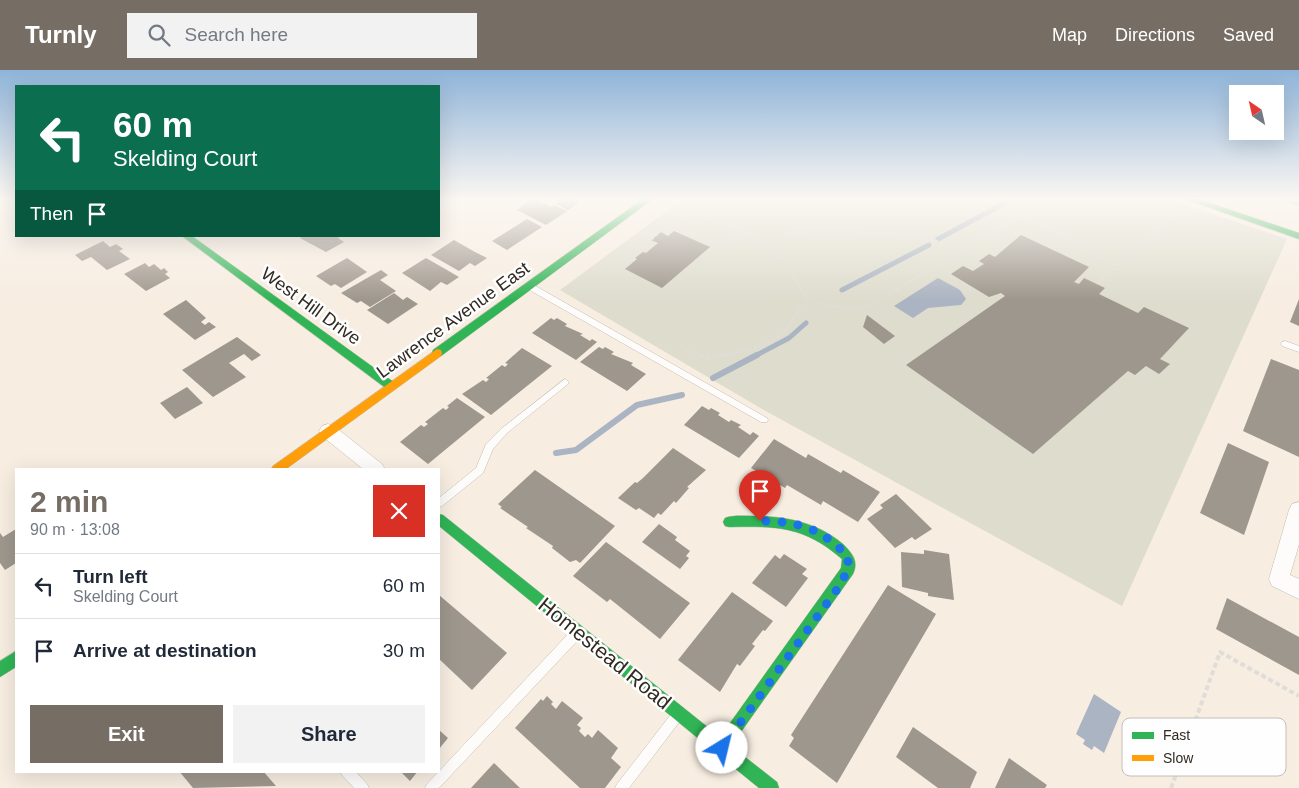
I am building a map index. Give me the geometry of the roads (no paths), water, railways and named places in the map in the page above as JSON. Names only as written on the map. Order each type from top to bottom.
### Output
[{"type":"street","name":"Lawrence Avenue East","points":[[278,468],[328,430],[603,233]]},
{"type":"street","points":[[1287,233],[1299,236]]},
{"type":"street","name":"West Hill Drive","points":[[187,237],[391,386]]},
{"type":"street","points":[[328,430],[375,468]]},
{"type":"street","points":[[1299,510],[1279,579],[1299,590]]},
{"type":"street","name":"Homestead Road","points":[[440,520],[771,788]]},
{"type":"street","points":[[722,748],[838,588],[848,570],[848,557],[837,545],[803,526],[788,521],[729,522]]},
{"type":"street","points":[[0,670],[15,659]]},
{"type":"lane","points":[[528,286],[764,420]]},
{"type":"lane","points":[[1285,344],[1299,349]]},
{"type":"lane","points":[[440,503],[480,470],[489,447],[504,432],[565,382]]},
{"type":"lane","points":[[431,788],[579,632]]},
{"type":"lane","points":[[621,788],[679,712]]},
{"type":"lane","points":[[348,773],[363,788]]},
{"type":"water","points":[[938,278],[960,290],[966,299],[961,305],[928,308],[913,318],[894,306]]},
{"type":"water","points":[[1094,694],[1121,712],[1104,753],[1094,746],[1092,750],[1083,744],[1085,740],[1076,734]]},
{"type":"waterway","points":[[938,239],[950,233]]},
{"type":"waterway","points":[[842,290],[929,245]]},
{"type":"waterway","points":[[755,356],[789,338],[806,323]]},
{"type":"waterway","points":[[713,378],[757,355]]},
{"type":"waterway","points":[[556,453],[576,450],[637,405],[682,395]]}]
